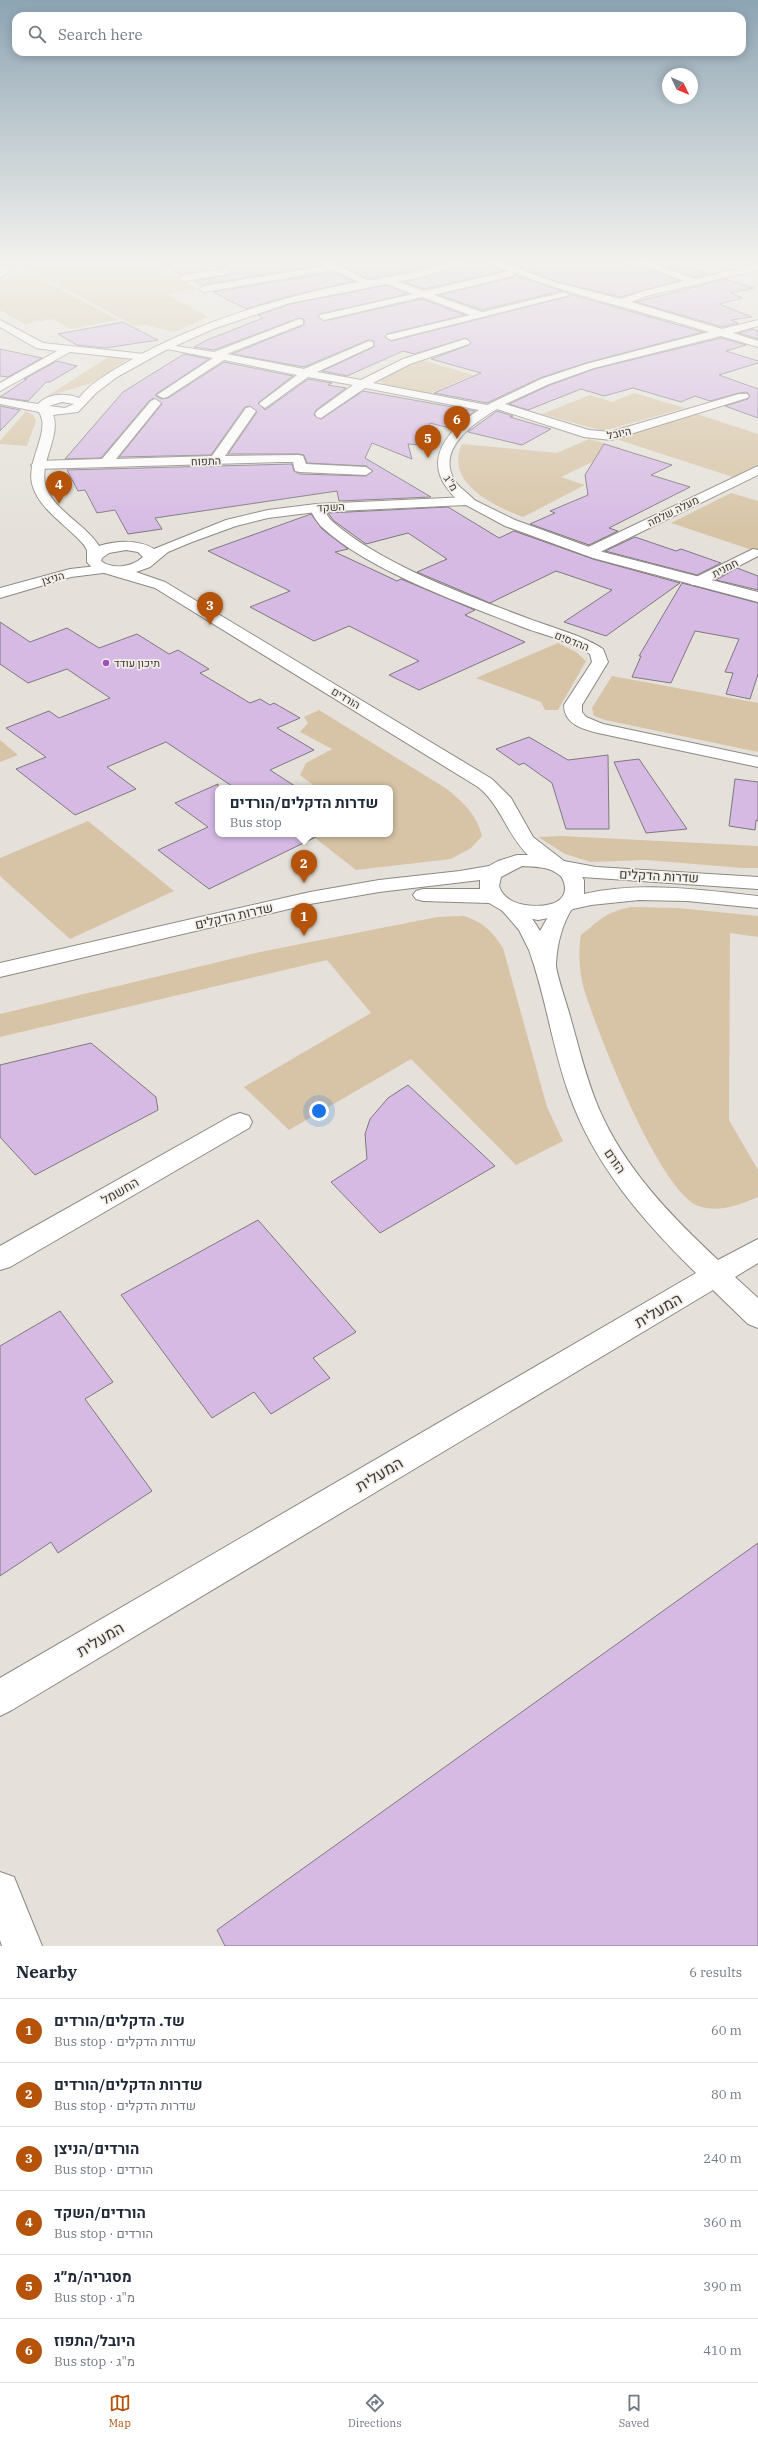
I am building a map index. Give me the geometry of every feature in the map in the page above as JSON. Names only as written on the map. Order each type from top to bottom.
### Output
[{"type":"street","points":[[0,388],[63,352]]},
{"type":"street","points":[[95,352],[144,357]]},
{"type":"street","points":[[46,436],[62,418],[103,383],[154,352]]},
{"type":"street","name":"היובל","points":[[197,352],[491,406],[579,432],[611,436],[743,396]]},
{"type":"street","points":[[106,463],[159,399],[219,356],[229,352]]},
{"type":"street","points":[[265,404],[307,372],[352,352]]},
{"type":"street","points":[[320,414],[362,383],[406,360],[433,352]]},
{"type":"street","name":"מ\"ג","points":[[651,352],[569,373],[517,392],[491,406],[465,424],[453,437],[444,452],[444,474],[450,484],[468,501],[510,523],[589,552],[697,582],[758,597]]},
{"type":"street","points":[[51,405],[103,383]]},
{"type":"street","points":[[5,402],[51,405],[73,399],[77,406]]},
{"type":"street","points":[[51,405],[59,412],[77,406]]},
{"type":"street","points":[[51,405],[46,436],[37,466],[38,481],[44,496],[56,511],[83,534],[94,546],[94,557],[97,565],[108,569]]},
{"type":"street","points":[[216,460],[250,411]]},
{"type":"street","name":"התפוח","points":[[37,466],[216,460],[299,459],[300,468],[366,471]]},
{"type":"street","name":"מעלה שלמה","points":[[589,552],[758,470]]},
{"type":"street","name":"השקד","points":[[150,560],[167,547],[198,534],[255,517],[316,508],[468,501]]},
{"type":"street","name":"ההדסים","points":[[316,508],[320,516],[331,529],[377,557],[461,597],[597,652],[600,662],[573,705],[572,713],[580,721],[606,730],[758,762]]},
{"type":"street","points":[[83,534],[148,550],[150,560]]},
{"type":"street","name":"השקד","points":[[128,546],[198,534]]},
{"type":"street","name":"הניצן","points":[[0,587],[77,565],[94,557],[105,549],[128,546]]},
{"type":"street","name":"חמנית","points":[[697,582],[753,553]]},
{"type":"street","name":"הניצן","points":[[0,593],[70,573],[132,568],[150,560]]},
{"type":"street","name":"הורדים","points":[[150,560],[150,571],[160,584]]},
{"type":"street","name":"הורדים","points":[[108,569],[160,584],[484,783],[505,803],[517,826],[532,847],[559,866]]},
{"type":"street","points":[[497,869],[522,860],[542,861],[559,866],[574,877],[577,885],[575,897],[565,906],[538,913],[503,903],[490,890],[489,882],[497,869],[504,863],[513,844],[517,826]]},
{"type":"street","name":"שדרות הדקלים","points":[[559,866],[596,873],[654,875],[758,883]]},
{"type":"street","name":"שדרות הדקלים","points":[[0,970],[310,898],[386,885],[460,877],[497,869]]},
{"type":"street","name":"שדרות הדקלים","points":[[0,985],[369,900],[448,893],[503,903]]},
{"type":"street","name":"שדרות הדקלים","points":[[565,906],[602,897],[657,894],[758,902]]},
{"type":"street","name":"הזרם","points":[[503,903],[522,919],[533,935],[545,963],[579,1090],[593,1124],[613,1159],[639,1194],[672,1231],[758,1316]]},
{"type":"street","name":"הזרם","points":[[545,963],[549,934],[556,917],[565,906]]},
{"type":"street","name":"החשמל","points":[[0,1260],[240,1122]]},
{"type":"street","name":"המעלית","points":[[0,1698],[758,1250]]},
{"type":"street","points":[[0,1891],[22,1946]]},
{"type":"shaded area","points":[[110,356],[130,358],[91,383],[46,397]]},
{"type":"shaded area","points":[[419,359],[473,375],[429,394],[384,384],[379,380],[379,377]]},
{"type":"shaded area","points":[[634,393],[685,408],[603,431],[542,414],[590,395],[612,402]]},
{"type":"shaded area","points":[[26,411],[33,415],[36,421],[27,446],[0,444],[0,441]]},
{"type":"shaded area","points":[[697,414],[758,434],[758,465],[733,477],[616,439]]},
{"type":"shaded area","points":[[589,439],[621,448],[561,477],[585,485],[523,517],[486,499],[475,491],[466,481],[460,470],[458,458],[462,444],[557,453]]},
{"type":"shaded area","points":[[731,493],[758,501],[758,552],[671,523]]},
{"type":"shaded area","points":[[558,643],[576,652],[586,661],[558,710],[545,710],[541,702],[476,678]]},
{"type":"shaded area","points":[[612,676],[758,703],[758,752],[605,720],[594,716],[592,708]]},
{"type":"shaded area","points":[[319,710],[447,789],[459,799],[473,815],[480,828],[482,836],[471,848],[451,859],[356,870],[314,837],[393,837],[393,785],[313,785],[300,775],[306,763],[332,749],[300,732],[308,723],[304,717]]},
{"type":"shaded area","points":[[0,740],[18,755],[0,762]]},
{"type":"shaded area","points":[[88,821],[174,891],[70,939],[0,876],[0,858]]},
{"type":"shaded area","points":[[562,836],[758,846],[758,868],[646,860],[591,862],[565,854],[538,837]]},
{"type":"shaded area","points":[[631,907],[678,908],[758,916],[758,937],[730,933],[729,1120],[758,1170],[758,1197],[743,1203],[719,1209],[711,1209],[696,1205],[681,1192],[664,1169],[647,1140],[615,1072],[582,982],[579,955],[580,941],[581,935],[599,920],[615,911]]},
{"type":"shaded area","points":[[464,916],[482,924],[495,937],[503,948],[547,1107],[563,1141],[516,1165],[411,1059],[289,1130],[244,1087],[371,1013],[327,960],[0,1037],[0,1014],[260,952],[437,917]]},
{"type":"building","points":[[0,352],[13,352],[42,358],[8,377],[0,376]]},
{"type":"building","points":[[237,352],[340,352],[304,367],[232,354]]},
{"type":"building","points":[[364,352],[401,352],[347,376],[322,371]]},
{"type":"building","points":[[406,352],[421,352],[414,354]]},
{"type":"building","points":[[451,352],[628,352],[586,363],[540,378],[487,403],[434,393],[481,373],[431,359]]},
{"type":"building","points":[[664,352],[729,352],[758,361],[758,363],[719,375],[758,389],[758,418],[725,406],[748,399],[750,396],[747,392],[710,401],[695,396],[681,402],[633,388],[604,396],[581,389],[528,410],[509,404],[550,385],[594,369]]},
{"type":"building","points":[[184,354],[209,359],[156,394],[156,396],[162,399],[168,398],[224,362],[293,376],[258,403],[265,410],[308,379],[332,383],[328,385],[346,388],[316,410],[314,415],[321,419],[363,391],[475,411],[453,429],[430,423],[422,445],[408,444],[412,459],[372,443],[365,458],[431,497],[339,501],[337,491],[155,518],[162,529],[128,534],[115,510],[97,513],[85,490],[78,491],[67,470],[292,464],[294,471],[300,474],[366,476],[373,471],[366,466],[307,463],[304,455],[299,454],[228,454],[257,412],[250,406],[245,407],[211,455],[119,457],[162,404],[154,398],[150,400],[101,458],[65,459],[123,392]]},
{"type":"building","points":[[57,361],[77,366],[50,382],[46,382],[28,401],[0,397],[27,379],[24,379]]},
{"type":"building","points":[[0,406],[20,410],[0,431]]},
{"type":"building","points":[[497,411],[513,416],[510,417],[551,429],[522,445],[468,432]]},
{"type":"building","points":[[604,444],[672,465],[651,475],[690,487],[609,528],[618,531],[589,545],[530,524],[555,513],[550,511],[588,495],[585,475]]},
{"type":"building","points":[[448,507],[499,538],[514,531],[593,559],[680,583],[606,636],[564,622],[612,590],[556,571],[490,603],[417,572],[447,559],[408,533],[366,544],[334,521],[328,513]]},
{"type":"building","points":[[311,514],[322,529],[348,549],[335,552],[397,581],[401,579],[475,610],[465,615],[525,642],[419,690],[389,675],[419,661],[349,626],[314,641],[250,607],[290,591],[208,551]]},
{"type":"building","points":[[635,537],[676,551],[681,549],[721,563],[697,575],[605,551]]},
{"type":"building","points":[[737,568],[758,576],[758,590],[716,580]]},
{"type":"building","points":[[682,583],[758,603],[758,674],[750,699],[726,694],[733,673],[725,672],[739,639],[695,631],[671,683],[632,677],[641,656],[639,656]]},
{"type":"building","points":[[0,622],[30,642],[67,628],[99,648],[137,634],[169,654],[178,650],[209,669],[200,673],[250,703],[260,699],[270,705],[274,703],[300,718],[277,728],[314,750],[270,770],[293,785],[230,785],[166,742],[107,767],[136,789],[75,815],[16,769],[46,757],[6,728],[49,711],[59,718],[110,698],[67,669],[28,683],[0,664]]},
{"type":"building","points":[[529,737],[568,760],[608,755],[609,829],[566,829],[552,783],[524,763],[519,765],[496,749]]},
{"type":"building","points":[[639,759],[687,829],[646,833],[614,762]]},
{"type":"building","points":[[735,779],[758,782],[758,821],[756,820],[755,830],[729,826]]},
{"type":"building","points":[[215,785],[215,837],[316,837],[209,889],[158,850],[208,827],[175,803]]},
{"type":"building","points":[[91,1043],[156,1097],[158,1110],[35,1175],[0,1137],[0,1065]]},
{"type":"building","points":[[408,1085],[495,1166],[380,1233],[331,1182],[367,1159],[365,1134],[370,1119],[388,1098]]},
{"type":"building","points":[[258,1220],[356,1332],[313,1358],[330,1378],[271,1414],[254,1392],[212,1418],[121,1295]]},
{"type":"building","points":[[60,1311],[113,1382],[85,1399],[152,1491],[58,1553],[51,1542],[0,1576],[0,1346]]},
{"type":"building","points":[[758,1543],[758,1946],[225,1946],[217,1930]]},
{"type":"place","name":"היובל/התפוז","points":[[457,439]]},
{"type":"place","name":"מסגריה/מ״ג","points":[[428,458]]},
{"type":"place","name":"הורדים/השקד","points":[[59,504]]},
{"type":"place","name":"הורדים/הניצן","points":[[210,625]]},
{"type":"place","name":"תיכון עודד","points":[[106,663]]},
{"type":"place","name":"שדרות הדקלים/הורדים","points":[[304,883]]},
{"type":"place","name":"שד. הדקלים/הורדים","points":[[304,936]]}]
